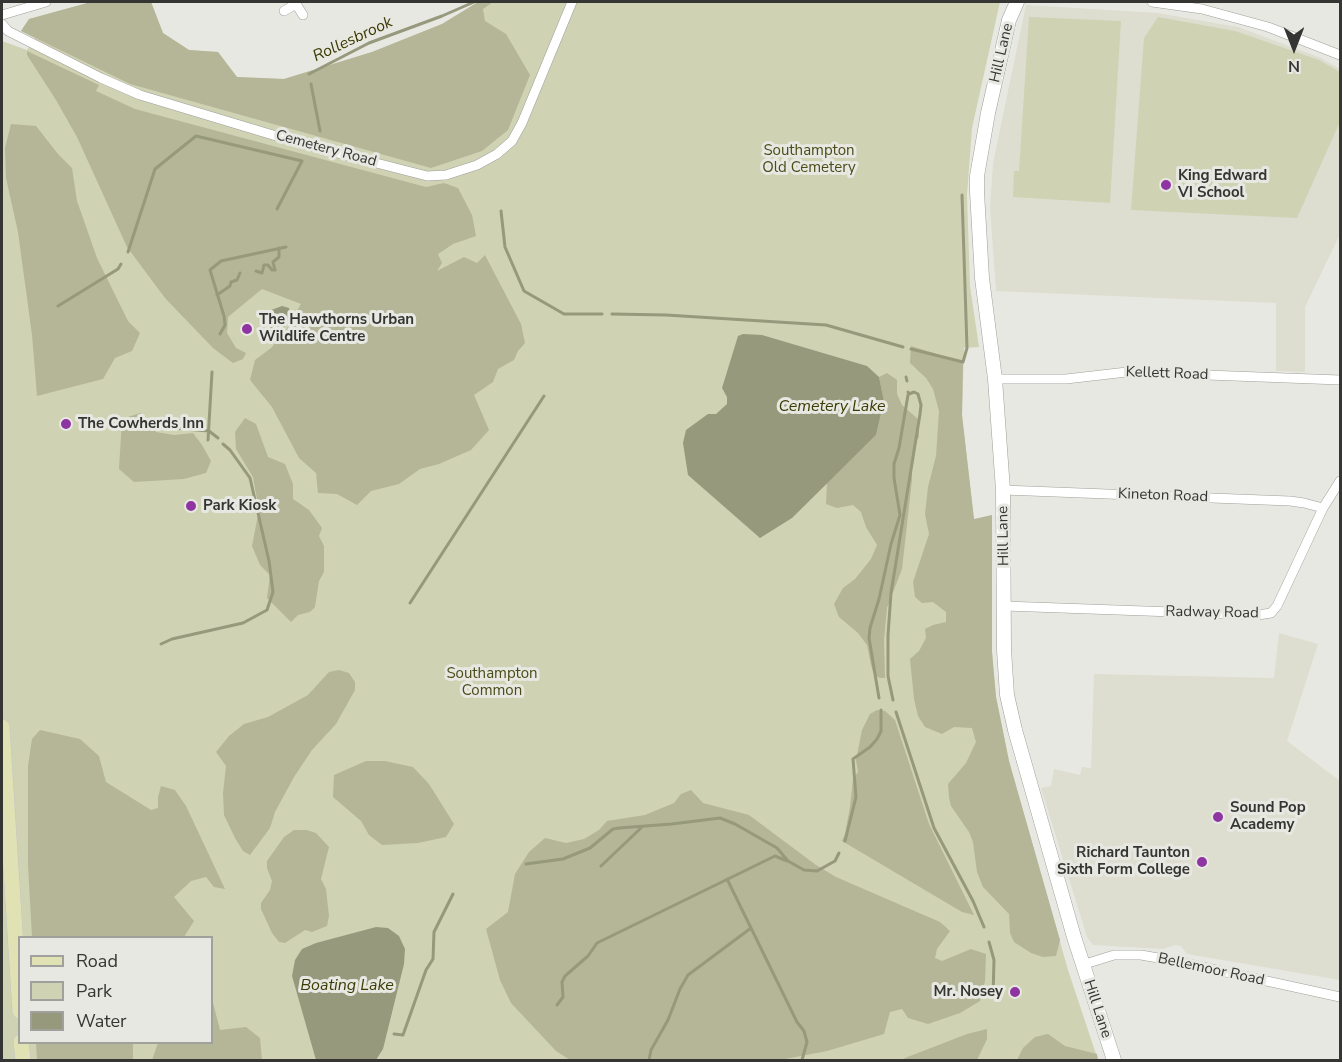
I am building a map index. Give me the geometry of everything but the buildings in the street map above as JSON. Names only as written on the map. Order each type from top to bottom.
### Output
[{"type":"main road","points":[[2,727],[18,979]]},
{"type":"main road","points":[[21,1044],[22,1060]]},
{"type":"street","points":[[2,15],[46,2]]},
{"type":"street","name":"Cemetery Road","points":[[2,24],[8,31],[70,63],[140,95],[306,146],[427,176],[446,175],[477,165],[497,154],[512,141],[522,123],[572,2]]},
{"type":"street","name":"Hill Lane","points":[[1017,2],[1009,20],[998,66],[977,176],[982,278],[995,379],[1002,490],[1004,650],[1007,695],[1082,965],[1114,1060]]},
{"type":"street","points":[[1152,2],[1202,9],[1269,27],[1341,55]]},
{"type":"street","points":[[284,11],[296,3],[303,15]]},
{"type":"street","name":"Kellett Road","points":[[995,379],[1066,379],[1127,372],[1341,380]]},
{"type":"street","name":"Radway Road","points":[[1004,606],[1264,615],[1270,613],[1277,606],[1323,508],[1341,482]]},
{"type":"street","name":"Kineton Road","points":[[1002,490],[1290,501],[1304,502],[1323,508]]},
{"type":"street","name":"Bellemoor Road","points":[[1082,965],[1114,956],[1141,955],[1341,997]]},
{"type":"shaded area","points":[[91,2],[151,2],[163,33],[189,50],[218,52],[237,77],[284,79],[372,52],[442,24],[478,2],[493,2],[483,9],[485,21],[506,34],[530,75],[508,130],[482,151],[431,168],[130,84],[21,31],[29,19]]},
{"type":"shaded area","name":"King Edward VI School","points":[[1026,5],[1158,13],[1238,27],[1321,58],[1340,69],[1340,234],[1305,307],[1305,372],[1276,371],[1276,303],[996,291],[990,208],[993,163]]},
{"type":"shaded area","points":[[27,51],[99,85],[96,91],[135,109],[426,187],[444,183],[458,188],[472,215],[476,236],[453,244],[438,254],[442,263],[437,271],[464,257],[477,263],[485,255],[521,324],[525,343],[514,360],[498,369],[493,382],[474,395],[489,430],[471,450],[439,464],[420,469],[399,484],[371,491],[357,505],[337,494],[318,493],[316,473],[299,458],[272,407],[250,380],[255,360],[271,348],[286,330],[301,304],[262,289],[228,317],[227,333],[236,348],[246,353],[243,359],[233,363],[213,348],[165,298],[127,247],[77,137],[27,55]]},
{"type":"shaded area","points":[[11,124],[36,126],[72,168],[77,201],[97,258],[128,321],[140,333],[132,351],[115,358],[103,379],[37,396],[32,335],[18,232],[6,178],[5,148]]},
{"type":"shaded area","points":[[911,346],[963,362],[962,415],[974,519],[992,515],[992,652],[996,697],[1009,761],[1060,940],[1056,956],[1043,957],[1031,953],[1014,942],[1010,933],[1009,914],[983,887],[977,872],[973,842],[969,832],[951,806],[948,784],[966,763],[976,742],[972,728],[954,727],[942,734],[925,727],[918,716],[910,659],[919,651],[926,638],[925,629],[946,622],[946,612],[933,602],[922,603],[915,597],[913,582],[929,534],[925,514],[928,487],[936,456],[939,411],[933,389],[926,378],[910,363]]},
{"type":"shaded area","points":[[887,373],[897,380],[897,394],[902,405],[919,420],[919,437],[915,443],[912,462],[902,569],[887,608],[884,640],[885,678],[880,678],[874,675],[867,645],[858,633],[839,617],[834,604],[843,588],[855,579],[871,559],[877,545],[866,527],[861,512],[853,505],[837,508],[826,504],[827,483],[876,435],[884,401],[879,377]]},
{"type":"shaded area","points":[[140,413],[149,419],[156,432],[174,435],[193,433],[211,461],[206,473],[184,479],[134,482],[119,469],[122,419]]},
{"type":"shaded area","points":[[245,418],[256,424],[268,457],[285,464],[293,484],[293,499],[309,510],[322,528],[319,536],[324,546],[324,572],[319,581],[315,607],[310,612],[298,615],[291,622],[267,598],[270,575],[260,565],[252,546],[259,510],[253,477],[236,449],[235,432]]},
{"type":"shaded area","name":"Richard Taunton Sixth Form College","points":[[1279,633],[1318,644],[1287,741],[1340,781],[1340,980],[1187,954],[1181,946],[1175,945],[1163,949],[1093,945],[1087,937],[1041,788],[1051,786],[1054,769],[1080,775],[1082,767],[1091,768],[1094,674],[1274,678]]},
{"type":"shaded area","points":[[339,670],[349,673],[355,682],[355,690],[336,724],[312,750],[294,777],[275,812],[270,828],[250,855],[243,851],[224,815],[223,793],[226,766],[216,752],[229,736],[244,724],[268,717],[308,695],[329,672]]},
{"type":"shaded area","points":[[877,710],[885,711],[895,720],[929,824],[974,915],[962,912],[842,841],[850,807],[853,779],[858,772],[856,760],[862,730],[870,714]]},
{"type":"shaded area","points":[[40,730],[80,739],[99,756],[106,782],[151,810],[158,808],[161,786],[175,790],[186,806],[225,889],[214,887],[206,877],[191,881],[174,897],[194,921],[185,936],[32,936],[28,865],[28,766],[32,739]]},
{"type":"shaded area","points":[[366,761],[385,761],[413,767],[429,784],[454,824],[446,837],[418,843],[382,845],[369,835],[361,821],[333,797],[334,775]]},
{"type":"shaded area","points":[[691,790],[703,803],[749,815],[816,865],[836,877],[940,922],[950,931],[937,949],[935,958],[942,961],[971,949],[986,954],[985,981],[980,1001],[960,1013],[928,1024],[908,1018],[902,1009],[890,1012],[884,1034],[827,1051],[780,1060],[570,1060],[556,1051],[511,1003],[500,980],[486,929],[508,912],[515,874],[529,852],[545,838],[566,843],[584,839],[599,830],[607,821],[645,815],[674,803],[681,794]]},
{"type":"shaded area","points":[[294,830],[316,833],[329,847],[321,879],[326,889],[329,916],[327,926],[312,932],[305,930],[285,943],[279,942],[272,933],[261,909],[261,903],[270,890],[272,881],[267,861],[284,837]]},
{"type":"shaded area","points":[[213,1003],[220,1030],[246,1027],[260,1038],[262,1060],[152,1060],[158,1044],[213,1044]]},
{"type":"shaded area","points":[[987,1029],[987,1039],[977,1060],[902,1060],[967,1034]]},
{"type":"shaded area","points":[[1048,1034],[1065,1046],[1097,1054],[1098,1060],[1017,1060],[1023,1048],[1035,1037]]},
{"type":"shaded area","points":[[36,1044],[133,1044],[133,1060],[37,1060]]},
{"type":"green space","name":"Southampton Common","points":[[91,2],[151,2],[163,33],[189,50],[218,52],[237,77],[284,79],[372,52],[442,24],[478,2],[1000,2],[972,128],[967,195],[970,286],[979,347],[964,348],[962,415],[974,520],[992,515],[992,652],[996,697],[1009,761],[1068,970],[1098,1060],[2,1060],[2,41],[27,50],[35,38],[21,31],[29,19]]},
{"type":"green space","points":[[1029,17],[1121,21],[1110,203],[1013,197],[1014,171],[1019,171]]},
{"type":"green space","points":[[1158,17],[1235,31],[1319,60],[1340,72],[1339,124],[1297,218],[1131,210],[1144,38]]},
{"type":"water","points":[[282,306],[289,308],[290,315],[284,328],[275,331],[271,329],[266,312]]},
{"type":"water","name":"Cemetery Lake","points":[[762,335],[867,366],[879,377],[884,401],[876,435],[792,518],[760,538],[688,475],[683,443],[686,430],[708,414],[716,414],[727,404],[727,397],[722,388],[738,336]]},
{"type":"water","name":"Boating Lake","points":[[376,927],[388,928],[399,936],[405,949],[404,964],[383,1049],[376,1060],[316,1060],[292,976],[295,960],[302,949],[316,943]]},
{"type":"waterway","name":"Rollesbrook","points":[[309,74],[369,43],[474,2]]},
{"type":"waterway","points":[[311,84],[320,131]]},
{"type":"waterway","points":[[128,252],[155,169],[196,136],[302,161],[277,209]]},
{"type":"waterway","points":[[911,349],[963,362],[967,348],[962,195]]},
{"type":"waterway","points":[[501,211],[505,247],[524,291],[564,314],[602,314]]},
{"type":"waterway","points":[[220,334],[225,325],[224,316],[210,270],[221,261],[286,247]]},
{"type":"waterway","points":[[256,271],[262,273],[264,265],[275,270],[273,262],[279,257],[279,248]]},
{"type":"waterway","points":[[58,306],[118,269],[121,264]]},
{"type":"waterway","points":[[217,295],[230,286],[231,282],[237,280],[240,273]]},
{"type":"waterway","points":[[612,314],[826,325],[903,347]]},
{"type":"waterway","points":[[208,440],[212,372]]},
{"type":"waterway","points":[[906,377],[907,381]]},
{"type":"waterway","points":[[893,700],[888,676],[891,593],[921,405],[918,394],[908,392]]},
{"type":"waterway","points":[[879,698],[869,638],[900,515],[894,464],[908,395]]},
{"type":"waterway","points":[[410,603],[544,396]]},
{"type":"waterway","points":[[124,424],[209,431],[218,438]]},
{"type":"waterway","points":[[161,644],[172,639],[243,623],[267,610],[273,592],[269,561],[250,478],[223,444]]},
{"type":"waterway","points":[[845,841],[856,797],[853,759],[877,739],[881,731],[881,710]]},
{"type":"waterway","points":[[896,712],[934,828],[973,901],[984,927]]},
{"type":"waterway","points":[[526,864],[563,859],[590,848],[613,829],[720,818],[777,848],[788,861],[804,870],[817,871],[835,861],[839,853]]},
{"type":"waterway","points":[[601,866],[641,828]]},
{"type":"waterway","points":[[557,1005],[563,997],[562,982],[565,976],[588,956],[597,943],[775,856],[787,861]]},
{"type":"waterway","points":[[649,1060],[651,1050],[668,1020],[688,975],[751,928],[727,879]]},
{"type":"waterway","points":[[394,1034],[403,1035],[426,970],[433,959],[434,932],[453,894]]},
{"type":"waterway","points":[[751,928],[797,1022],[804,1031],[807,1042],[802,1060]]},
{"type":"waterway","points":[[989,942],[994,960],[993,996]]},
{"type":"place","name":"King Edward VI School","points":[[1166,185]]},
{"type":"place","name":"The Hawthorns Urban Wildlife Centre","points":[[247,329]]},
{"type":"place","name":"The Cowherds Inn","points":[[66,424]]},
{"type":"place","name":"Park Kiosk","points":[[191,506]]},
{"type":"place","name":"Sound Pop Academy","points":[[1218,817]]},
{"type":"place","name":"Richard Taunton Sixth Form College","points":[[1202,862]]},
{"type":"place","name":"Mr. Nosey","points":[[1015,992]]},
{"type":"park label","name":"Southampton Old Cemetery","points":[[809,160]]}]
